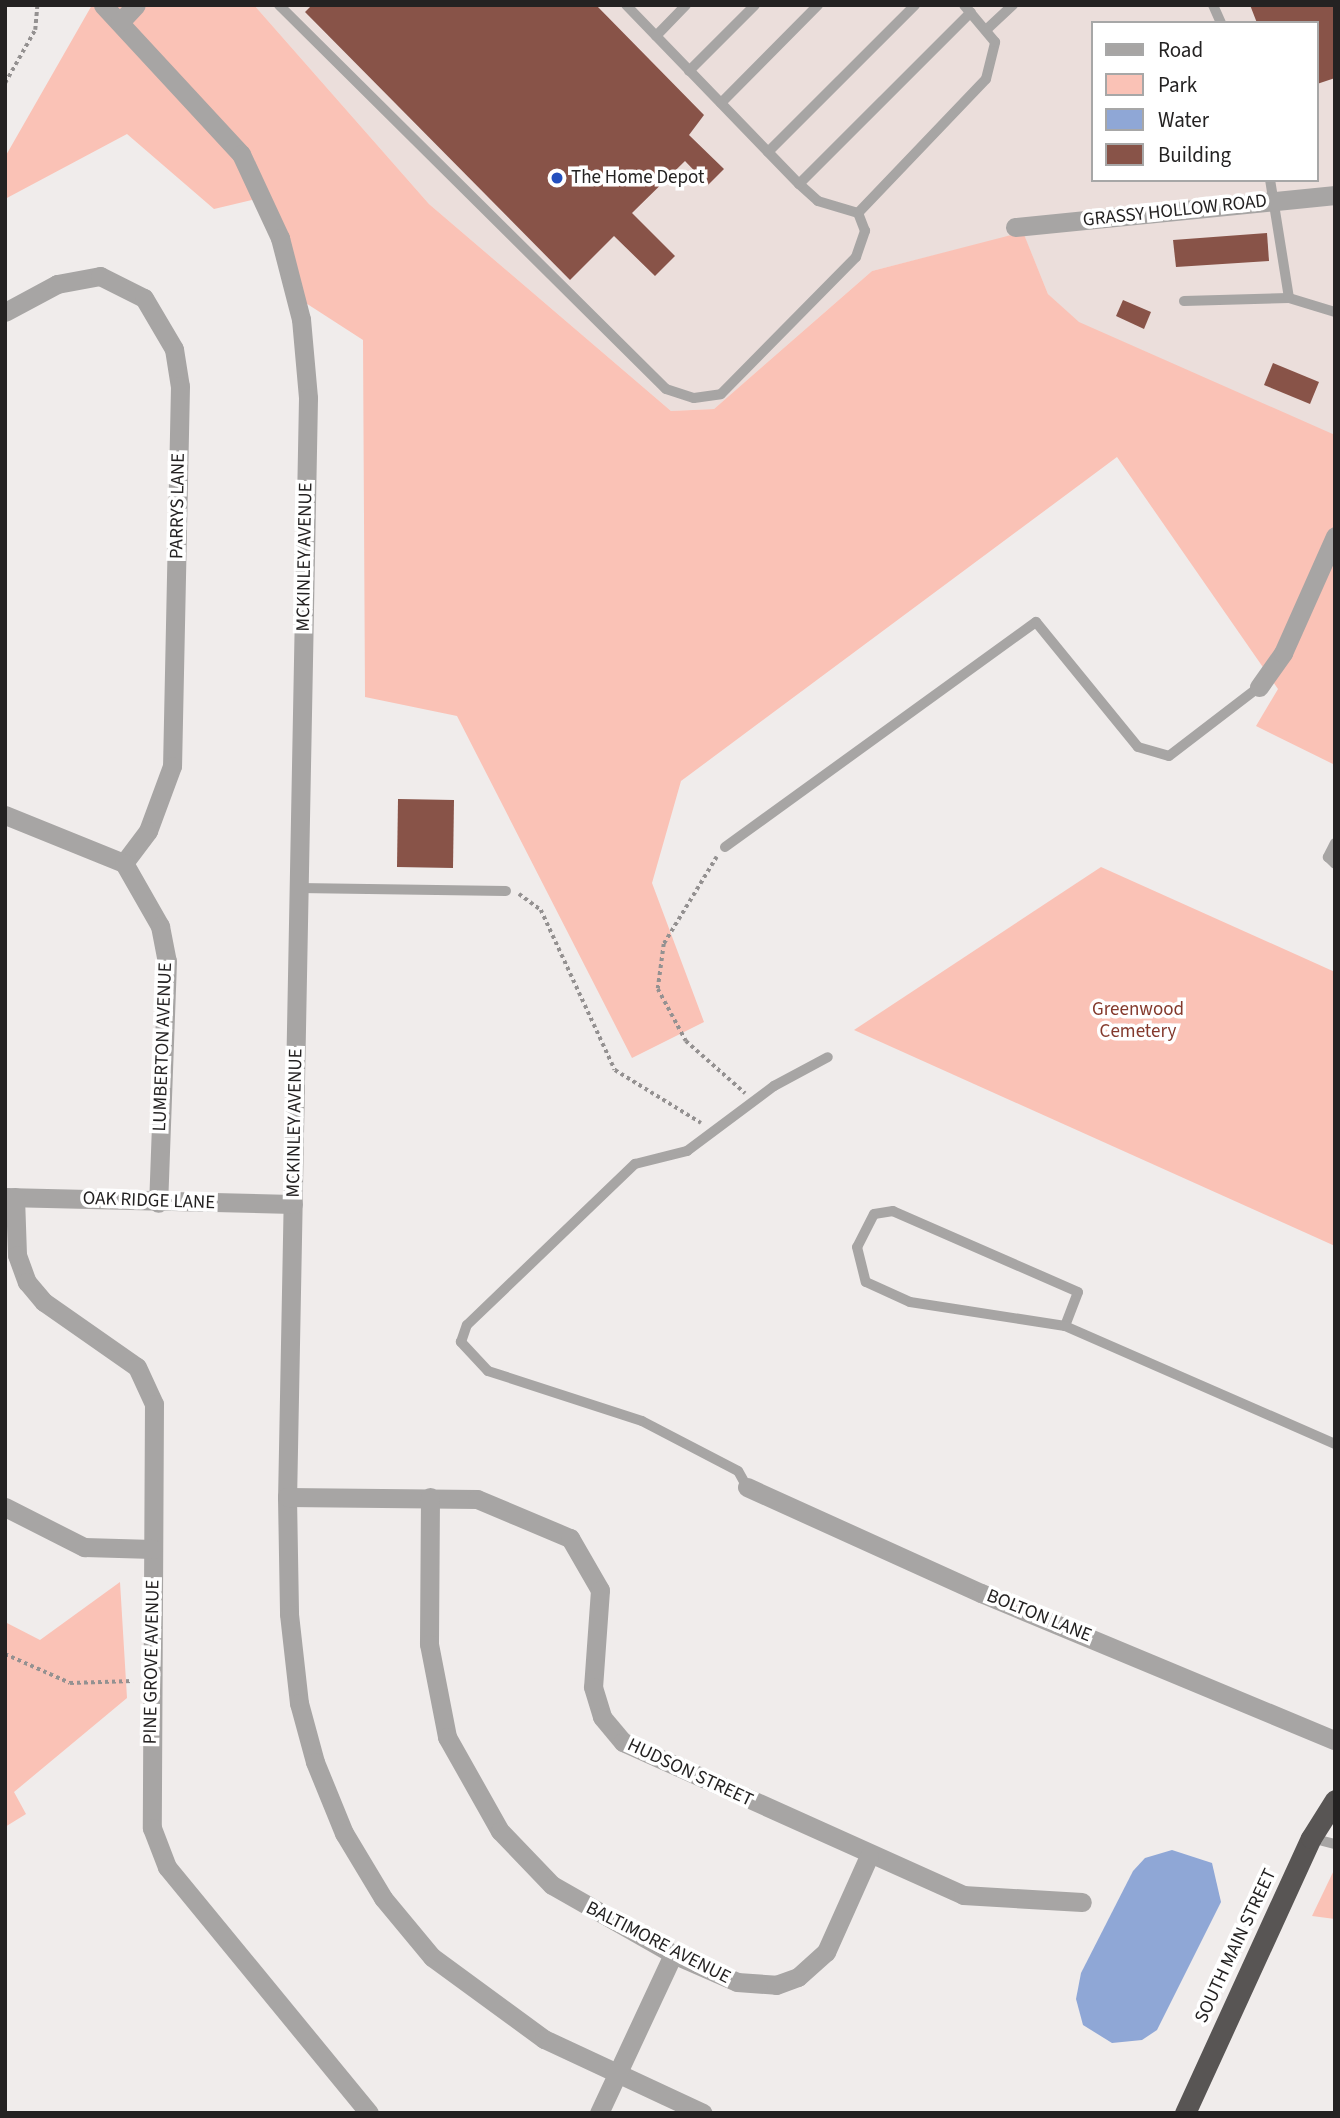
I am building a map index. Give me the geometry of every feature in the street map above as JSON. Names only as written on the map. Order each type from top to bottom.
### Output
[{"type":"highway","name":"SOUTH MAIN STREET","points":[[1185,2113],[1311,1838],[1335,1800]]},
{"type":"street","name":"MCKINLEY AVENUE","points":[[103,5],[241,154],[292,275],[308,398],[287,1497],[289,1614],[299,1703],[344,1833],[383,1898],[432,1957],[544,2039],[703,2113]]},
{"type":"street","points":[[120,22],[136,5]]},
{"type":"street","name":"GRASSY HOLLOW ROAD","points":[[1015,227],[1335,195]]},
{"type":"street","name":"PARRYS LANE","points":[[5,312],[57,284],[100,276],[144,298],[174,349],[180,386],[172,766],[148,831],[124,863]]},
{"type":"street","points":[[1259,687],[1283,653],[1335,536]]},
{"type":"street","points":[[5,815],[124,863]]},
{"type":"street","name":"LUMBERTON AVENUE","points":[[124,863],[149,897],[167,961],[158,1203]]},
{"type":"street","name":"OAK RIDGE LANE","points":[[10,1197],[158,1203],[293,1204]]},
{"type":"street","name":"PINE GROVE AVENUE","points":[[10,1197],[17,1255],[34,1293],[127,1358],[150,1390],[155,1418],[152,1828],[167,1867],[369,2113]]},
{"type":"street","name":"BOLTON LANE","points":[[747,1487],[981,1593],[1335,1740]]},
{"type":"street","name":"HUDSON STREET","points":[[287,1497],[430,1497],[491,1503],[570,1538],[585,1556],[600,1590],[593,1687],[602,1717],[623,1742],[869,1856],[963,1895],[1082,1902]]},
{"type":"street","name":"BALTIMORE AVENUE","points":[[430,1497],[430,1662],[463,1776],[500,1831],[552,1885],[673,1954],[751,1986],[798,1977],[826,1952],[869,1856]]},
{"type":"street","points":[[5,1507],[84,1547],[153,1549]]},
{"type":"street","points":[[598,2113],[673,1954]]},
{"type":"lane","points":[[279,5],[666,389],[694,398],[720,394],[856,257],[865,231],[858,213]]},
{"type":"lane","points":[[626,5],[799,184],[818,201],[858,213]]},
{"type":"lane","points":[[656,36],[686,5]]},
{"type":"lane","points":[[689,71],[755,5]]},
{"type":"lane","points":[[721,103],[818,5]]},
{"type":"lane","points":[[768,152],[915,5]]},
{"type":"lane","points":[[986,30],[1013,5]]},
{"type":"lane","points":[[799,184],[968,9],[995,42],[986,79],[858,213]]},
{"type":"lane","points":[[1271,182],[1277,201],[1289,298]]},
{"type":"lane","points":[[1184,301],[1289,298],[1335,312]]},
{"type":"lane","points":[[725,847],[1036,622],[1138,747],[1169,756],[1259,687]]},
{"type":"lane","points":[[1335,843],[1328,857],[1335,864]]},
{"type":"lane","points":[[299,888],[506,891]]},
{"type":"lane","points":[[747,1487],[738,1471],[642,1421],[488,1371],[461,1342],[467,1325],[635,1164],[687,1151],[754,1101],[828,1057]]},
{"type":"lane","points":[[1065,1326],[1078,1293],[893,1211],[874,1214],[857,1247],[866,1282],[910,1302],[1065,1326],[1335,1444]]},
{"type":"lane","points":[[1311,1838],[1335,1844]]},
{"type":"path","points":[[5,83],[34,30],[37,5]]},
{"type":"path","points":[[725,847],[673,925],[660,957],[658,989],[686,1041],[754,1101]]},
{"type":"path","points":[[506,891],[541,910],[622,1079],[684,1118],[724,1125]]},
{"type":"path","points":[[5,1654],[70,1683],[133,1681]]},
{"type":"shaded area","points":[[254,5],[1335,5],[1335,197],[1067,229],[1335,205],[1335,436],[1079,323],[1048,294],[1023,233],[872,271],[714,409],[671,411],[429,204]]},
{"type":"green space","points":[[92,5],[254,5],[429,204],[671,411],[714,409],[872,271],[1023,232],[1048,294],[1079,322],[1335,435],[1335,765],[1256,726],[1278,689],[1117,457],[681,781],[652,883],[704,1022],[632,1058],[457,716],[365,697],[363,340],[298,298],[260,198],[214,209],[127,134],[5,199],[5,157]]},
{"type":"green space","name":"Greenwood Cemetery","points":[[1101,867],[1335,972],[1335,1246],[854,1030]]},
{"type":"green space","points":[[120,1582],[127,1698],[14,1792],[26,1814],[5,1827],[5,1622],[40,1640]]},
{"type":"green space","points":[[1335,1868],[1335,1919],[1312,1916]]},
{"type":"water","points":[[1172,1850],[1212,1863],[1221,1902],[1157,2030],[1142,2040],[1112,2043],[1083,2025],[1076,1999],[1081,1973],[1133,1871],[1145,1858]]},
{"type":"building","name":"The Home Depot","points":[[312,5],[596,5],[704,115],[689,135],[724,169],[708,185],[685,161],[632,213],[675,256],[655,276],[614,236],[570,280],[305,12]]},
{"type":"building","points":[[1250,5],[1335,5],[1335,78],[1319,83],[1319,21],[1256,21]]},
{"type":"building","points":[[1267,233],[1269,261],[1176,267],[1173,240]]},
{"type":"building","points":[[1123,300],[1151,312],[1144,329],[1116,316]]},
{"type":"building","points":[[1273,363],[1319,382],[1310,404],[1264,385]]},
{"type":"building","points":[[398,799],[454,800],[453,868],[397,867]]},
{"type":"place","name":"The Home Depot","points":[[557,178]]}]
